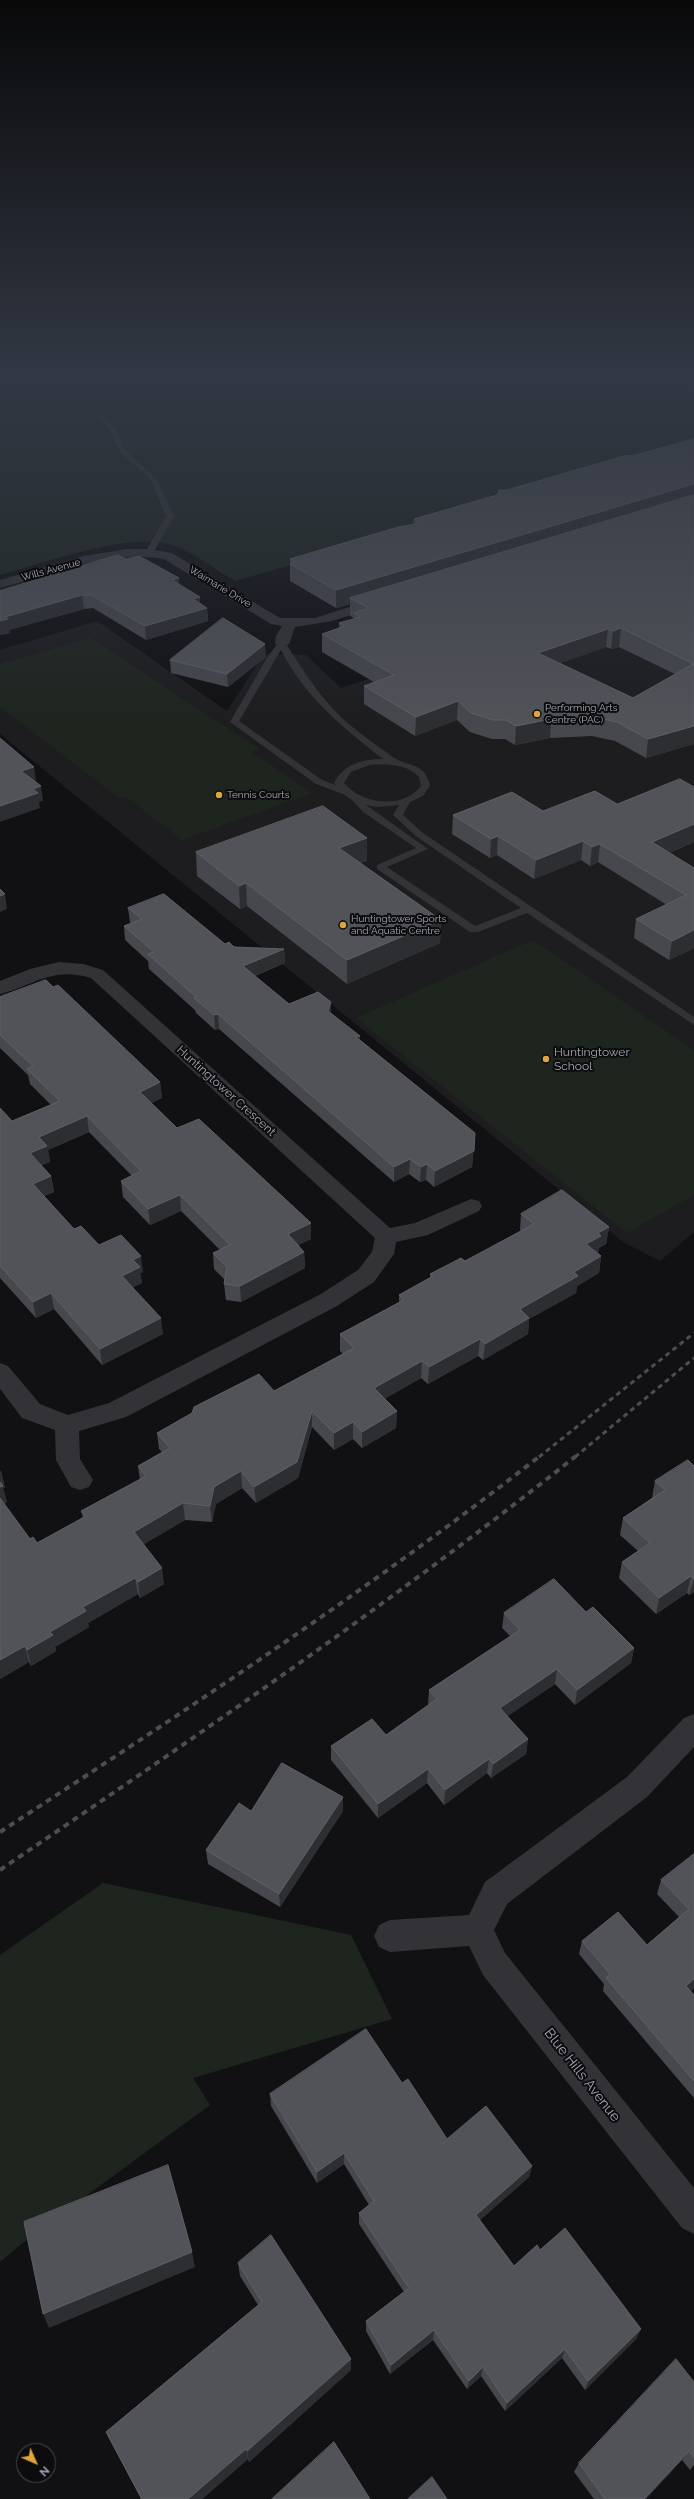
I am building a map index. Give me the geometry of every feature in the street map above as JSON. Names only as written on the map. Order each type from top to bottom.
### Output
[{"type":"street","name":"Wills Avenue","points":[[0,584],[115,552],[150,551]]},
{"type":"street","name":"Waimarie Drive","points":[[150,551],[168,556],[276,621],[289,625]]},
{"type":"street","points":[[282,644],[283,636],[289,625],[320,620],[389,599]]},
{"type":"street","name":"Huntingtower Crescent","points":[[0,988],[56,967],[78,968],[97,974],[386,1236]]},
{"type":"street","points":[[0,1372],[31,1411],[67,1425],[117,1410],[329,1300],[366,1276],[383,1254],[386,1236],[420,1230],[471,1206]]},
{"type":"street","points":[[67,1425],[68,1460],[80,1480]]},
{"type":"street","points":[[390,1936],[478,1930],[496,1893],[637,1787],[694,1726]]},
{"type":"street","name":"Blue Hills Avenue","points":[[478,1930],[494,1964],[694,2216]]},
{"type":"lane","points":[[150,551],[170,516],[160,494]]},
{"type":"lane","points":[[394,762],[335,716],[288,657],[282,644],[272,656],[234,722],[319,782],[343,791],[356,800],[366,810],[423,849],[380,867],[474,930],[528,909]]},
{"type":"lane","points":[[343,791],[339,783],[342,775],[350,769],[378,762],[394,762],[419,771],[426,784],[423,791],[406,801],[386,804],[356,800]]},
{"type":"lane","points":[[406,801],[398,815],[412,829],[694,1022]]},
{"type":"shaded area","points":[[0,494],[539,494],[235,581],[199,558],[177,547],[159,543],[138,542],[89,550],[0,575]]},
{"type":"shaded area","name":"Huntingtower School","points":[[694,571],[694,1232],[660,1261],[623,1242],[0,734],[0,650],[97,621],[227,711],[264,654],[306,655],[341,688]]},
{"type":"shaded area","points":[[90,638],[260,749],[252,752],[312,793],[182,840],[125,796],[119,798],[0,707],[0,664]]},
{"type":"shaded area","points":[[533,940],[694,1050],[694,1195],[627,1233],[356,1018]]},
{"type":"shaded area","points":[[103,1883],[351,1935],[392,2019],[193,2078],[210,2105],[30,2237],[0,2262],[0,1955]]},
{"type":"building","points":[[498,494],[662,494],[336,590],[290,564],[295,562],[290,559],[398,527],[421,523],[414,519]]},
{"type":"building","points":[[694,495],[694,726],[648,739],[617,722],[594,717],[551,719],[516,726],[506,720],[493,720],[471,713],[458,701],[416,717],[364,686],[394,675],[322,634],[345,626],[339,623],[360,617],[354,613],[369,608],[350,598]],"holes":[[[621,628],[693,664],[633,698],[538,653],[608,629],[613,631]]]},
{"type":"building","points":[[118,555],[126,559],[139,556],[179,578],[172,580],[200,597],[193,599],[207,608],[145,626],[91,595],[82,595],[5,617],[8,619],[0,621],[0,591]]},
{"type":"building","points":[[223,618],[265,644],[227,674],[170,660]]},
{"type":"building","points":[[0,738],[34,767],[21,771],[41,786],[33,789],[38,793],[0,806]]},
{"type":"building","points":[[680,779],[694,787],[694,824],[652,842],[694,868],[694,930],[672,941],[636,919],[686,895],[600,844],[592,847],[583,841],[536,860],[498,836],[491,839],[453,815],[512,792],[543,811],[595,791],[617,804]]},
{"type":"building","points":[[323,806],[367,838],[339,848],[441,920],[347,960],[246,883],[239,886],[196,852]]},
{"type":"building","points":[[0,889],[5,894],[0,896]]},
{"type":"building","points":[[164,894],[225,944],[229,942],[234,947],[284,949],[243,966],[289,1004],[318,992],[331,1002],[328,1011],[360,1036],[356,1037],[475,1133],[474,1151],[435,1171],[427,1164],[421,1167],[410,1159],[394,1167],[218,1014],[214,1015],[194,998],[196,997],[148,954],[154,952],[124,926],[142,919],[128,908]]},
{"type":"building","points":[[46,980],[53,987],[58,985],[160,1082],[140,1092],[177,1128],[199,1119],[311,1223],[288,1234],[304,1252],[240,1286],[224,1284],[227,1267],[213,1253],[230,1245],[180,1195],[148,1209],[121,1181],[141,1171],[87,1116],[39,1137],[47,1146],[30,1153],[51,1176],[33,1184],[74,1229],[81,1226],[99,1245],[121,1235],[141,1256],[133,1260],[140,1267],[122,1276],[161,1318],[100,1349],[51,1293],[33,1302],[0,1266],[0,1108],[12,1121],[60,1101],[27,1069],[33,1066],[0,1035],[0,997]]},
{"type":"building","points":[[562,1190],[609,1227],[598,1233],[601,1236],[586,1244],[601,1256],[574,1272],[578,1276],[520,1309],[529,1318],[485,1344],[480,1339],[429,1367],[422,1361],[374,1388],[397,1411],[362,1432],[353,1422],[334,1433],[312,1411],[297,1462],[254,1487],[241,1471],[214,1487],[210,1506],[183,1503],[134,1532],[162,1568],[138,1582],[135,1578],[83,1607],[86,1611],[50,1632],[53,1635],[27,1650],[25,1646],[0,1660],[0,1498],[30,1539],[33,1537],[37,1543],[86,1516],[81,1511],[146,1476],[138,1466],[170,1448],[157,1433],[192,1413],[194,1407],[259,1374],[274,1391],[354,1348],[340,1334],[404,1300],[399,1295],[433,1276],[430,1274],[461,1258],[465,1261],[534,1224],[521,1214]]},
{"type":"building","points":[[688,1460],[694,1466],[694,1579],[691,1576],[659,1598],[622,1562],[650,1543],[623,1518],[665,1490],[655,1481]]},
{"type":"building","points":[[554,1579],[586,1612],[593,1607],[634,1648],[577,1690],[557,1669],[500,1708],[528,1739],[493,1764],[489,1759],[445,1790],[428,1769],[378,1804],[331,1746],[372,1719],[386,1735],[437,1699],[429,1690],[520,1630],[504,1613]]},
{"type":"building","points":[[282,1763],[343,1797],[279,1894],[206,1850],[239,1803],[251,1811]]},
{"type":"building","points":[[694,1854],[694,1979],[686,1986],[694,1995],[694,2081],[606,1978],[610,1974],[582,1941],[618,1912],[647,1945],[689,1909],[661,1880]]},
{"type":"building","points":[[366,2029],[402,2083],[408,2079],[447,2139],[486,2106],[532,2166],[476,2215],[514,2266],[537,2245],[540,2250],[565,2228],[641,2329],[588,2381],[565,2349],[507,2403],[483,2367],[469,2381],[434,2330],[391,2365],[366,2321],[409,2288],[359,2213],[374,2201],[344,2153],[317,2172],[270,2094]]},
{"type":"building","points":[[168,2165],[192,2252],[43,2314],[24,2222]]},
{"type":"building","points":[[271,2235],[351,2359],[247,2451],[246,2449],[188,2499],[142,2499],[106,2432],[262,2302],[238,2263]]},
{"type":"building","points":[[676,2359],[694,2382],[694,2458],[689,2451],[644,2499],[605,2499],[579,2463]]},
{"type":"building","points":[[334,2442],[370,2499],[272,2499]]},
{"type":"building","points":[[432,2477],[447,2499],[408,2499]]},
{"type":"railway","points":[[539,1457],[694,1333]]},
{"type":"railway","points":[[575,1457],[694,1358]]},
{"type":"railway","points":[[0,1832],[138,1742],[342,1603],[409,1555],[540,1456]]},
{"type":"railway","points":[[0,1870],[147,1770],[364,1617],[506,1511],[576,1456]]},
{"type":"place","name":"Performing Arts Centre (PAC)","points":[[537,714]]},
{"type":"place","name":"Tennis Courts","points":[[219,795]]},
{"type":"place","name":"Huntingtower Sports and Aquatic Centre","points":[[343,925]]},
{"type":"place","name":"Huntingtower School","points":[[546,1059]]}]
